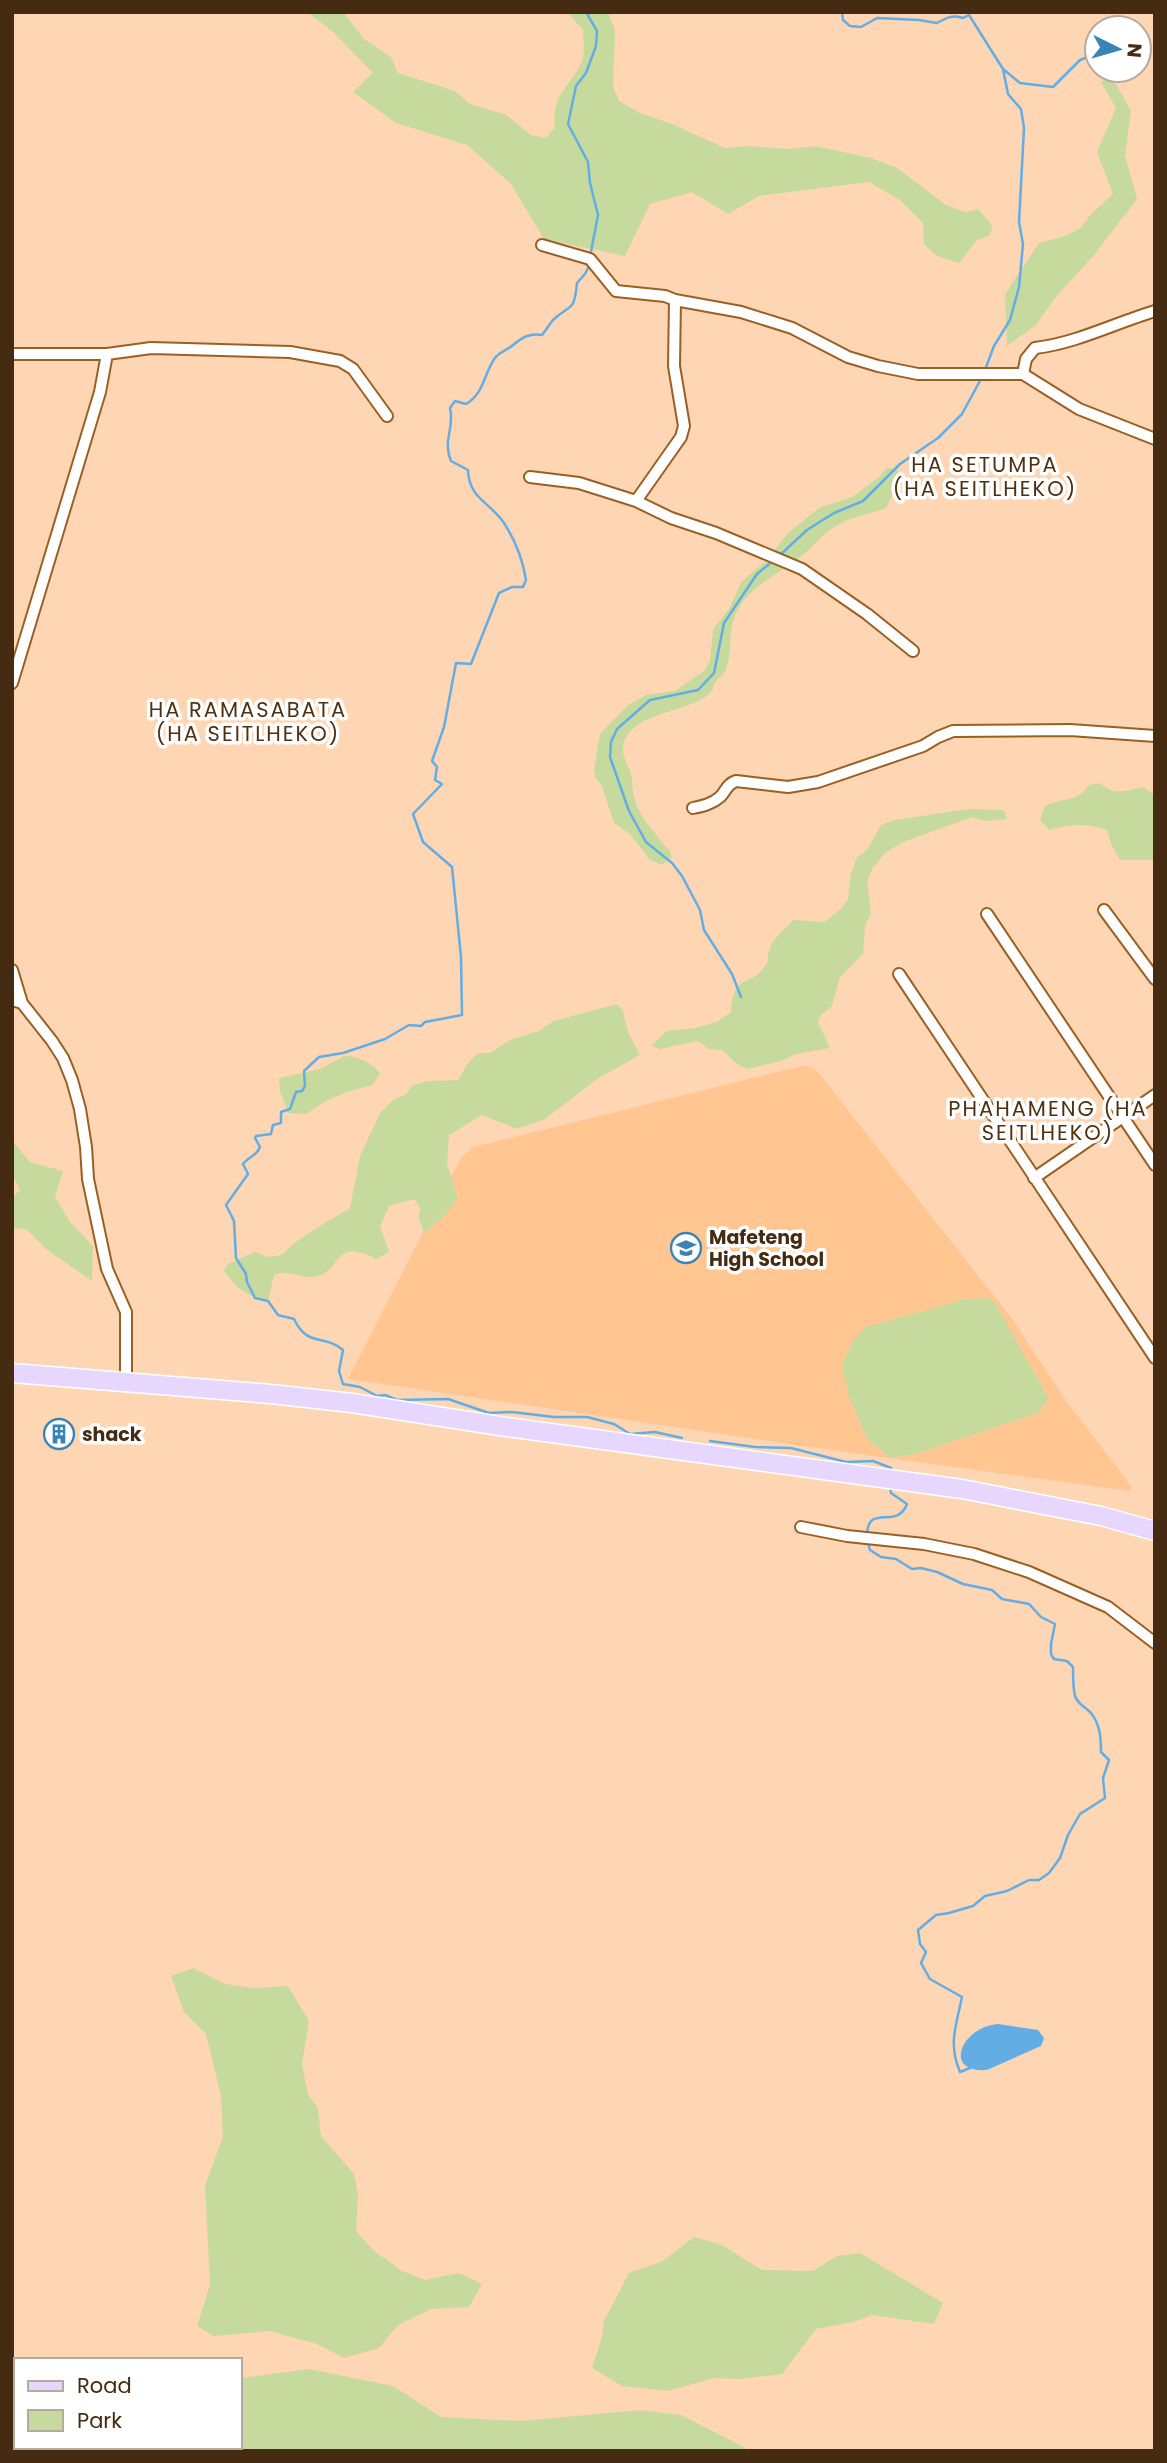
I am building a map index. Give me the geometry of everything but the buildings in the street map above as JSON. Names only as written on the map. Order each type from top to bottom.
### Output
[{"type":"main road","points":[[12,1373],[271,1394],[352,1404],[962,1489],[1101,1516],[1155,1531]]},
{"type":"street","points":[[542,245],[590,259],[616,290],[665,296],[741,312],[792,328],[849,357],[890,369],[918,374],[1023,373],[1079,408],[1155,439]]},
{"type":"street","points":[[636,501],[681,436],[684,426],[674,366],[675,300]]},
{"type":"street","points":[[1023,373],[1026,359],[1035,348],[1062,345],[1118,322],[1155,311]]},
{"type":"street","points":[[12,354],[107,354],[151,348],[290,352],[340,361],[353,369],[387,416]]},
{"type":"street","points":[[12,683],[100,392],[107,354]]},
{"type":"street","points":[[530,477],[579,483],[636,501],[802,569],[867,614],[913,651]]},
{"type":"street","points":[[693,808],[710,804],[730,783],[736,781],[788,787],[818,782],[914,749],[953,731],[1070,730],[1155,736]]},
{"type":"street","points":[[1104,910],[1155,979]]},
{"type":"street","points":[[987,914],[1155,1165]]},
{"type":"street","points":[[12,970],[17,1002],[63,1058],[80,1110],[88,1179],[107,1269],[126,1312],[126,1381]]},
{"type":"street","points":[[899,974],[1155,1358]]},
{"type":"street","points":[[1034,1178],[1155,1095]]},
{"type":"street","points":[[801,1527],[847,1536],[924,1544],[974,1554],[1029,1573],[1108,1607],[1155,1643]]},
{"type":"shaded area","name":"Mafeteng High School","points":[[806,1065],[818,1072],[1013,1320],[1067,1402],[1132,1487],[1130,1491],[348,1379],[461,1158],[473,1147]]},
{"type":"green space","points":[[307,12],[343,12],[364,39],[391,57],[398,73],[455,91],[470,104],[506,115],[531,135],[546,138],[555,127],[554,115],[560,96],[580,66],[584,54],[583,30],[567,12],[608,12],[615,30],[613,87],[619,101],[640,113],[725,148],[750,146],[788,149],[815,146],[871,158],[897,168],[946,205],[965,212],[978,209],[993,226],[989,236],[977,240],[959,263],[937,256],[924,244],[923,223],[900,200],[869,182],[759,196],[728,214],[692,192],[650,204],[625,256],[544,239],[511,184],[467,145],[396,123],[353,92],[373,73],[332,31]]},
{"type":"green space","points":[[1102,84],[1116,84],[1131,111],[1125,155],[1137,199],[1036,325],[1007,346],[1005,294],[1039,243],[1081,228],[1091,214],[1113,194],[1097,152],[1116,108]]},
{"type":"green space","points":[[887,468],[900,473],[886,508],[847,520],[831,529],[804,554],[746,598],[734,618],[725,671],[710,693],[700,700],[648,719],[628,735],[623,750],[632,777],[636,804],[672,857],[662,865],[650,860],[630,834],[614,823],[602,786],[595,777],[600,734],[628,705],[646,695],[675,691],[704,671],[710,661],[713,629],[729,609],[742,581],[765,562],[788,533],[819,508],[852,497]]},
{"type":"green space","points":[[1100,783],[1116,791],[1143,787],[1155,795],[1155,860],[1120,860],[1107,830],[1078,825],[1049,830],[1040,820],[1045,806],[1079,795],[1089,785]]},
{"type":"green space","points":[[969,809],[1004,810],[1007,819],[986,821],[972,817],[903,842],[885,853],[872,869],[867,881],[871,913],[865,926],[863,954],[840,977],[832,1006],[821,1015],[818,1022],[830,1048],[796,1054],[784,1060],[748,1069],[737,1064],[722,1050],[708,1049],[698,1041],[660,1049],[651,1046],[666,1031],[717,1022],[731,1012],[735,991],[765,966],[773,942],[793,920],[824,922],[840,910],[848,899],[851,874],[857,857],[867,850],[881,825],[895,820]]},
{"type":"green space","points":[[617,1004],[623,1011],[628,1032],[640,1055],[597,1079],[545,1119],[517,1129],[482,1115],[449,1135],[447,1164],[458,1199],[443,1217],[424,1233],[418,1215],[421,1211],[415,1199],[389,1206],[380,1226],[389,1252],[376,1259],[351,1252],[344,1254],[323,1274],[313,1277],[279,1273],[274,1275],[268,1301],[243,1291],[228,1277],[224,1270],[228,1264],[255,1252],[268,1257],[282,1255],[305,1235],[350,1208],[360,1156],[380,1113],[393,1100],[406,1094],[413,1085],[428,1081],[458,1080],[478,1053],[490,1053],[510,1040],[539,1031],[554,1021]]},
{"type":"green space","points":[[344,1056],[359,1058],[377,1069],[380,1073],[373,1085],[338,1095],[307,1114],[288,1113],[280,1091],[279,1078],[320,1069]]},
{"type":"green space","points":[[12,1140],[30,1162],[63,1171],[55,1197],[70,1222],[93,1246],[92,1281],[46,1249],[26,1229],[12,1228],[12,1198],[20,1190],[12,1174]]},
{"type":"green space","points":[[986,1297],[994,1301],[1049,1399],[1037,1413],[915,1454],[891,1458],[867,1439],[849,1396],[842,1366],[851,1344],[865,1327],[963,1300]]},
{"type":"green space","points":[[193,1968],[225,1984],[255,1988],[288,1986],[309,2021],[302,2064],[308,2095],[318,2108],[321,2136],[354,2174],[358,2194],[356,2231],[373,2250],[402,2271],[425,2280],[459,2273],[482,2284],[469,2307],[431,2309],[398,2325],[379,2348],[344,2358],[317,2344],[270,2331],[214,2336],[197,2326],[210,2285],[205,2185],[223,2137],[221,2096],[206,2034],[184,2012],[171,1976]]},
{"type":"green space","points":[[694,2237],[722,2245],[762,2270],[813,2271],[837,2256],[860,2253],[943,2303],[934,2324],[872,2315],[854,2322],[816,2329],[782,2374],[741,2379],[714,2378],[668,2391],[622,2386],[592,2368],[604,2321],[629,2273],[663,2261]]},
{"type":"green space","points":[[309,2369],[393,2386],[441,2417],[522,2421],[640,2410],[681,2415],[746,2448],[743,2451],[130,2449],[242,2449],[242,2378]]},
{"type":"water","points":[[998,2024],[1038,2030],[1044,2038],[1041,2046],[987,2070],[973,2069],[965,2065],[961,2058],[966,2041],[985,2027]]},
{"type":"waterway","points":[[586,12],[597,31],[596,46],[586,73],[576,86],[568,124],[588,162],[598,215],[590,257]]},
{"type":"waterway","points":[[842,12],[843,20],[850,26],[861,27],[877,18],[937,23],[950,17],[963,18],[969,15],[1003,69],[1020,83],[1053,87],[1083,59]]},
{"type":"waterway","points":[[985,370],[994,346],[1010,320],[1019,287],[1023,244],[1019,222],[1024,128],[1021,109],[1008,94],[1003,69]]},
{"type":"waterway","points":[[590,264],[577,283],[575,299],[571,306],[553,320],[542,335],[526,336],[499,354],[491,364],[477,395],[466,404],[455,401],[450,408],[448,447],[451,461],[468,470],[469,480],[476,494],[504,523],[518,551],[526,580],[523,587],[512,587],[499,593],[471,664],[456,663],[444,727],[432,761],[437,767],[435,780],[442,784],[413,814],[423,842],[452,867],[461,957],[462,1015],[425,1022],[421,1026],[409,1025],[385,1039],[343,1053],[319,1057],[304,1071],[305,1086],[302,1091],[296,1092],[290,1109],[281,1112],[281,1123],[273,1125],[271,1134],[256,1136],[260,1147],[243,1164],[248,1174],[226,1205],[234,1221],[236,1258],[246,1274],[255,1298],[268,1301],[278,1315],[294,1319],[299,1328],[310,1337],[343,1350],[339,1371],[343,1384],[397,1400],[448,1399],[489,1413],[587,1417],[614,1424],[630,1434],[655,1432],[682,1438]]},
{"type":"waterway","points":[[779,556],[807,530],[834,513],[863,501],[900,464],[938,438],[962,414],[981,379]]},
{"type":"waterway","points":[[741,997],[732,974],[704,930],[700,910],[682,876],[672,863],[646,842],[629,811],[610,757],[611,742],[617,729],[650,700],[698,690],[714,673],[724,623],[757,574],[774,560]]},
{"type":"waterway","points":[[710,1441],[755,1447],[791,1448],[846,1462],[873,1461],[891,1468]]},
{"type":"waterway","points":[[867,1536],[872,1520],[897,1516],[907,1504],[891,1493],[890,1488]]},
{"type":"waterway","points":[[868,1543],[870,1550],[881,1557],[896,1559],[912,1569],[937,1572],[963,1584],[992,1590],[1002,1599],[1029,1604],[1041,1617],[1055,1624],[1051,1654],[1054,1659],[1067,1661],[1073,1667],[1075,1696],[1094,1717],[1099,1731],[1101,1752],[1109,1760],[1103,1778],[1105,1798],[1080,1814],[1068,1835],[1060,1858],[1049,1873],[1039,1880],[1029,1880],[1007,1891],[985,1896],[973,1906],[936,1915],[918,1930],[920,1944],[926,1952],[921,1963],[930,1979],[962,1997],[954,2035],[954,2053],[960,2072],[970,2068]]},
{"type":"place","name":"Mafeteng High School","points":[[686,1248]]},
{"type":"place","name":"shack","points":[[59,1434]]},
{"type":"district","name":"HA SETUMPA (HA SEITLHEKO)","points":[[985,476]]},
{"type":"district","name":"HA RAMASABATA (HA SEITLHEKO)","points":[[248,721]]},
{"type":"district","name":"PHAHAMENG (HA SEITLHEKO)","points":[[1048,1120]]}]
